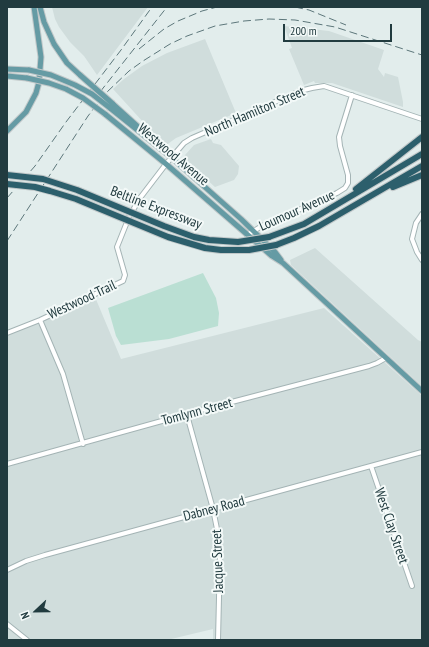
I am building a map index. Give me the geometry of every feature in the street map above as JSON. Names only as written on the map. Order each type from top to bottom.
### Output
[{"type":"highway","points":[[338,204],[422,137]]},
{"type":"highway","name":"Beltline Expressway","points":[[7,175],[43,179],[77,190],[194,237],[209,240],[238,242],[270,237],[304,224],[422,154]]},
{"type":"highway","name":"Beltline Expressway","points":[[7,184],[35,187],[50,191],[168,236],[205,248],[221,250],[250,250],[276,245],[319,226],[422,166]]},
{"type":"highway","points":[[376,193],[422,175]]},
{"type":"main road","points":[[7,131],[26,112],[36,93],[39,82],[41,57],[34,7]]},
{"type":"main road","name":"Westwood Avenue","points":[[40,7],[44,22],[54,44],[67,63],[111,106],[149,136],[165,153],[253,231],[275,252],[283,263]]},
{"type":"main road","points":[[7,68],[29,70],[51,75],[75,85],[111,106]]},
{"type":"main road","name":"Westwood Avenue","points":[[7,76],[27,78],[66,89],[83,98],[105,114],[166,164],[272,256],[283,263],[422,391]]},
{"type":"street","name":"North Hamilton Street","points":[[166,164],[184,143],[192,138],[312,88],[324,86],[422,119]]},
{"type":"street","name":"Loumour Avenue","points":[[247,235],[271,221],[337,193],[345,188],[348,183],[348,175],[339,137],[352,95]]},
{"type":"street","name":"Westwood Trail","points":[[83,444],[63,374],[40,320],[123,281],[125,275],[117,249],[118,243],[135,206],[166,164]]},
{"type":"street","points":[[422,214],[416,224],[412,238],[417,252],[422,260]]},
{"type":"street","points":[[7,333],[40,320]]},
{"type":"street","name":"Tomlynn Street","points":[[7,464],[369,366],[386,358]]},
{"type":"street","name":"Jacque Street","points":[[187,415],[218,529],[220,549],[218,640]]},
{"type":"street","name":"Dabney Road","points":[[7,570],[43,555],[422,452]]},
{"type":"street","name":"West Clay Street","points":[[371,466],[412,586]]},
{"type":"street","points":[[7,624],[27,640]]},
{"type":"shaded area","points":[[52,7],[148,7],[97,75],[84,56],[70,42],[59,27]]},
{"type":"shaded area","points":[[284,26],[329,31],[384,50],[378,69],[384,77],[385,73],[398,77],[403,107],[332,83],[315,83],[314,81],[304,85],[289,49],[292,48]]},
{"type":"shaded area","points":[[205,39],[236,113],[176,138],[165,146],[113,89],[142,66],[167,53]]},
{"type":"shaded area","points":[[211,139],[213,143],[221,145],[239,166],[238,174],[234,180],[215,187],[184,159],[185,155],[194,145]]},
{"type":"shaded area","points":[[315,248],[422,342],[422,386],[291,265],[290,260]]},
{"type":"shaded area","points":[[95,297],[121,359],[324,308],[422,396],[422,640],[213,640],[213,629],[167,640],[7,640],[7,335]]},
{"type":"green space","points":[[203,273],[216,298],[219,313],[218,326],[169,339],[121,345],[116,336],[108,308]]},
{"type":"railway","points":[[7,198],[35,166],[152,7]]},
{"type":"railway","points":[[100,92],[167,7]]},
{"type":"railway","points":[[139,49],[164,29],[178,21],[202,11],[217,7]]},
{"type":"railway","points":[[295,7],[309,10],[346,25]]},
{"type":"railway","points":[[7,241],[88,116],[106,93],[129,71],[143,61],[170,44],[187,36],[215,26],[244,21],[269,19],[295,20],[335,27],[422,55]]}]
